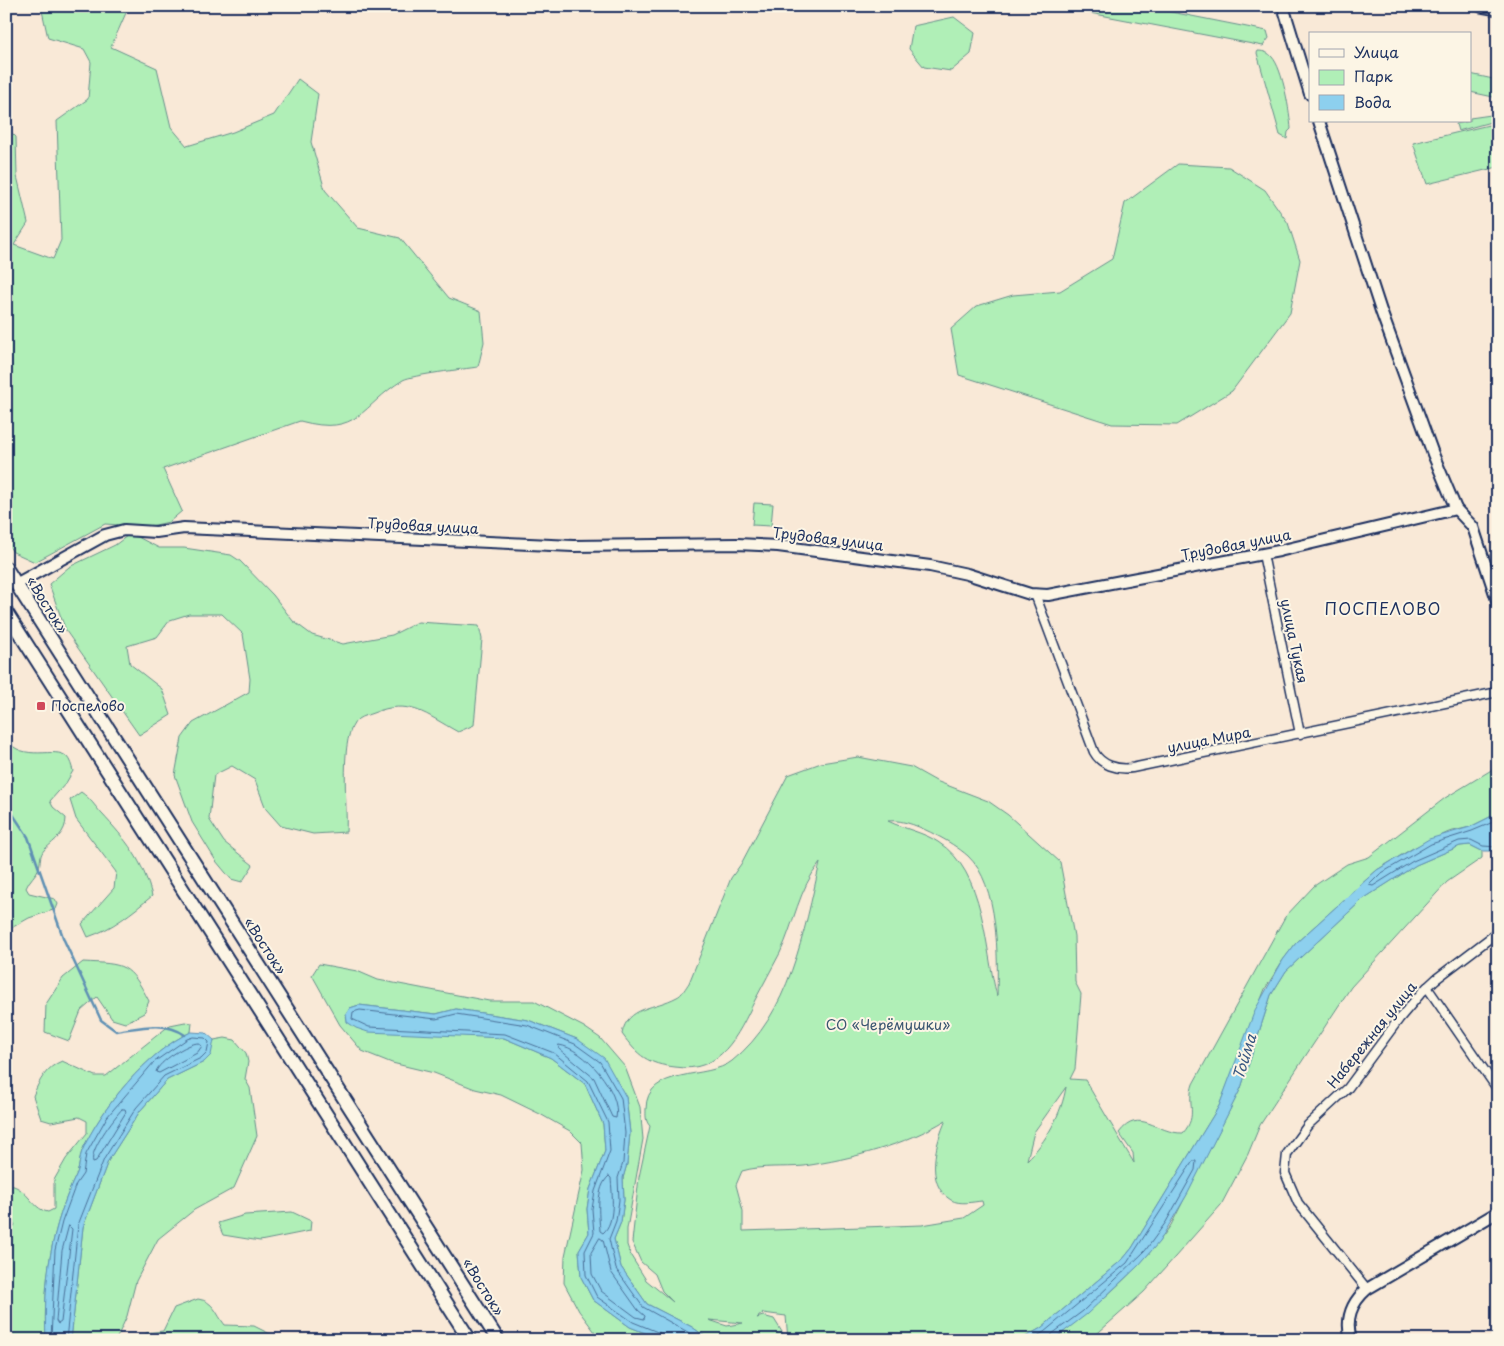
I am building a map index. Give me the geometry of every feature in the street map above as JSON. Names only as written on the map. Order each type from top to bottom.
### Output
[{"type":"main road","points":[[1481,6],[1498,10]]},
{"type":"main road","name":"«Восток»","points":[[6,568],[498,1340]]},
{"type":"main road","points":[[6,612],[470,1340]]},
{"type":"street","points":[[1283,6],[1309,91]]},
{"type":"street","points":[[1319,122],[1385,320],[1433,454],[1456,509],[1474,527],[1498,602]]},
{"type":"street","name":"Трудовая улица","points":[[16,584],[105,535],[124,530],[165,532],[184,528],[573,546],[737,544],[778,546],[930,566],[966,574],[1035,594],[1063,592],[1263,554],[1456,509]]},
{"type":"street","name":"улица Тукая","points":[[1263,554],[1300,734]]},
{"type":"street","name":"улица Мира","points":[[1035,594],[1094,752],[1106,764],[1132,768],[1498,692]]},
{"type":"street","name":"Набережная улица","points":[[1367,1289],[1298,1203],[1285,1173],[1285,1161],[1297,1138],[1348,1088],[1400,1019],[1427,987],[1498,932]]},
{"type":"street","points":[[1427,987],[1498,1090]]},
{"type":"street","points":[[1351,1340],[1348,1323],[1350,1312],[1357,1298],[1367,1289],[1498,1212]]},
{"type":"green space","points":[[41,6],[129,6],[111,47],[157,68],[171,127],[187,146],[233,132],[274,115],[298,79],[318,94],[311,142],[325,190],[358,228],[400,238],[449,298],[481,311],[484,342],[478,367],[427,374],[403,380],[348,422],[335,425],[320,425],[300,421],[163,469],[182,511],[169,522],[146,527],[105,524],[35,562],[13,552],[6,542],[6,127],[16,137],[17,176],[28,223],[14,245],[53,259],[61,240],[57,121],[88,99],[91,62],[84,49],[48,38]]},
{"type":"green space","points":[[1053,6],[1141,6],[1267,31],[1269,38],[1263,46]]},
{"type":"green space","points":[[954,17],[975,33],[971,54],[951,71],[924,67],[909,49],[913,26]]},
{"type":"green space","points":[[1258,51],[1266,52],[1271,56],[1279,71],[1285,92],[1291,129],[1288,132],[1287,139],[1280,135]]},
{"type":"green space","points":[[1472,74],[1498,80],[1498,98],[1472,92]]},
{"type":"green space","points":[[1498,114],[1498,120],[1458,131],[1456,124],[1472,122],[1472,118]]},
{"type":"green space","points":[[1493,124],[1498,140],[1498,167],[1427,184],[1413,143]]},
{"type":"green space","points":[[1178,164],[1229,167],[1265,190],[1288,223],[1300,260],[1290,313],[1232,391],[1177,425],[1112,424],[959,375],[951,329],[977,306],[1013,295],[1060,291],[1112,259],[1125,203]]},
{"type":"green space","points":[[754,503],[773,504],[771,526],[752,525]]},
{"type":"green space","points":[[134,535],[159,548],[184,548],[231,555],[240,561],[273,595],[293,621],[312,635],[343,644],[392,635],[418,622],[479,626],[482,639],[474,725],[458,732],[417,710],[397,707],[358,719],[352,727],[346,755],[346,832],[313,834],[281,826],[266,809],[255,780],[232,766],[214,775],[209,819],[224,842],[253,865],[242,882],[231,879],[216,861],[192,822],[175,775],[182,738],[193,723],[249,692],[250,679],[243,634],[222,614],[189,614],[170,620],[157,637],[127,646],[130,664],[162,689],[171,715],[139,735],[66,631],[49,584],[69,567],[115,545],[127,536]]},
{"type":"green space","points":[[6,739],[21,751],[62,754],[68,758],[73,771],[66,783],[50,801],[53,807],[66,818],[64,828],[59,836],[43,851],[39,868],[26,888],[29,893],[55,899],[58,904],[56,909],[29,918],[6,931]]},
{"type":"green space","name":"СО «Черёмушки»","points":[[858,757],[911,767],[936,781],[988,801],[1008,815],[1060,862],[1074,936],[1075,982],[1081,994],[1075,1069],[1070,1079],[1085,1080],[1134,1163],[1133,1153],[1119,1133],[1126,1125],[1141,1121],[1174,1132],[1183,1133],[1188,1127],[1191,1115],[1191,1091],[1193,1084],[1285,917],[1314,886],[1347,864],[1369,857],[1445,798],[1498,766],[1498,813],[1470,827],[1449,832],[1413,848],[1377,870],[1296,943],[1265,989],[1219,1106],[1132,1248],[1123,1259],[1041,1328],[1020,1340],[788,1340],[786,1316],[763,1313],[757,1318],[763,1316],[774,1319],[787,1340],[710,1340],[692,1327],[647,1304],[621,1267],[614,1239],[621,1222],[624,1200],[623,1178],[627,1164],[630,1133],[626,1097],[577,1039],[528,1020],[456,1009],[436,1014],[359,1005],[350,1008],[439,1034],[504,1038],[551,1058],[585,1084],[603,1124],[605,1151],[590,1189],[587,1209],[589,1233],[579,1250],[581,1277],[593,1300],[630,1327],[663,1340],[601,1340],[579,1311],[564,1283],[565,1256],[584,1170],[582,1143],[570,1131],[501,1095],[475,1089],[434,1073],[392,1063],[362,1051],[340,1025],[312,975],[319,964],[357,971],[378,980],[489,1001],[534,1001],[584,1027],[600,1038],[625,1067],[640,1107],[643,1139],[627,1229],[627,1245],[631,1256],[646,1280],[673,1302],[662,1291],[655,1274],[641,1262],[632,1242],[639,1177],[650,1126],[646,1116],[649,1095],[656,1086],[667,1080],[722,1067],[732,1061],[752,1042],[768,1020],[792,970],[808,916],[820,863],[802,895],[780,953],[742,1026],[726,1049],[716,1058],[691,1068],[658,1064],[644,1058],[622,1034],[625,1025],[636,1013],[669,1001],[681,995],[684,991],[689,983],[731,878],[741,864],[788,775],[821,763]],"holes":[[[888,821],[900,821],[940,837],[968,856],[978,869],[986,885],[995,922],[997,996],[981,912],[966,872],[954,855],[938,842]],[[1066,1087],[1061,1107],[1047,1136],[1027,1160],[1034,1132]],[[946,1120],[936,1151],[935,1162],[937,1184],[943,1193],[951,1200],[958,1202],[982,1201],[983,1205],[964,1218],[922,1225],[743,1231],[743,1211],[736,1185],[742,1171],[765,1167],[804,1166],[859,1155],[896,1144]],[[709,1320],[743,1323],[727,1326]]]},
{"type":"green space","points":[[81,792],[88,797],[133,851],[144,872],[152,896],[114,925],[88,937],[82,924],[114,888],[116,872],[76,819],[70,800]]},
{"type":"green space","points":[[1470,845],[1482,851],[1482,858],[1447,882],[1351,987],[1260,1125],[1248,1154],[1221,1205],[1144,1292],[1090,1340],[1053,1340],[1117,1287],[1146,1257],[1171,1225],[1241,1088],[1271,995],[1286,971],[1363,899],[1416,865],[1460,846]]},
{"type":"green space","points":[[83,962],[117,965],[124,968],[136,979],[149,1001],[144,1013],[125,1023],[112,1019],[97,997],[81,1011],[69,1041],[45,1032],[46,1004],[63,978]]},
{"type":"green space","points":[[185,1022],[192,1023],[191,1032],[158,1053],[128,1082],[101,1117],[82,1151],[78,1171],[61,1213],[51,1254],[46,1296],[46,1340],[6,1340],[6,1235],[15,1225],[6,1208],[6,1185],[19,1188],[42,1210],[48,1212],[54,1209],[54,1180],[66,1159],[87,1133],[87,1121],[79,1117],[51,1122],[41,1119],[33,1096],[41,1080],[47,1071],[62,1061],[95,1076],[106,1076],[170,1025]]},
{"type":"green space","points":[[225,1038],[235,1040],[246,1053],[248,1062],[245,1079],[250,1088],[257,1136],[234,1188],[194,1210],[158,1239],[136,1281],[127,1316],[116,1340],[71,1340],[83,1227],[108,1161],[140,1111],[167,1080],[204,1062],[214,1040]]},
{"type":"green space","points":[[292,1212],[311,1221],[310,1231],[260,1241],[223,1235],[218,1223],[245,1215]]},
{"type":"green space","points":[[198,1299],[208,1302],[225,1325],[254,1326],[282,1340],[140,1340],[146,1333],[163,1331],[174,1308]]},
{"type":"water","name":"Тойма","points":[[1498,813],[1498,851],[1482,851],[1470,845],[1460,846],[1416,865],[1363,899],[1286,971],[1271,995],[1241,1088],[1188,1193],[1159,1242],[1139,1265],[1087,1314],[1053,1340],[1020,1340],[1041,1328],[1123,1259],[1132,1248],[1219,1106],[1255,1010],[1283,960],[1296,943],[1377,870],[1429,839],[1470,827]]},
{"type":"water","points":[[359,1005],[436,1014],[456,1009],[528,1020],[577,1039],[604,1058],[626,1097],[630,1133],[627,1164],[623,1178],[624,1200],[621,1222],[614,1239],[621,1267],[647,1304],[692,1327],[710,1340],[663,1340],[630,1327],[593,1300],[581,1277],[579,1250],[589,1233],[587,1209],[590,1189],[605,1151],[603,1124],[585,1084],[551,1058],[504,1038],[368,1032],[356,1028],[347,1022],[346,1014],[350,1008]]},
{"type":"water","points":[[191,1032],[206,1033],[214,1040],[211,1055],[204,1062],[167,1080],[140,1111],[108,1161],[83,1227],[71,1340],[46,1340],[46,1296],[55,1234],[68,1193],[78,1171],[82,1151],[90,1134],[128,1082],[158,1053]]},
{"type":"waterway","points":[[6,804],[28,837],[64,940],[101,1020],[116,1031],[160,1026],[177,1030],[185,1035]]},
{"type":"place","name":"Поспелово","points":[[41,706]]},
{"type":"district","name":"ПОСПЕЛОВО","points":[[1383,609]]}]
